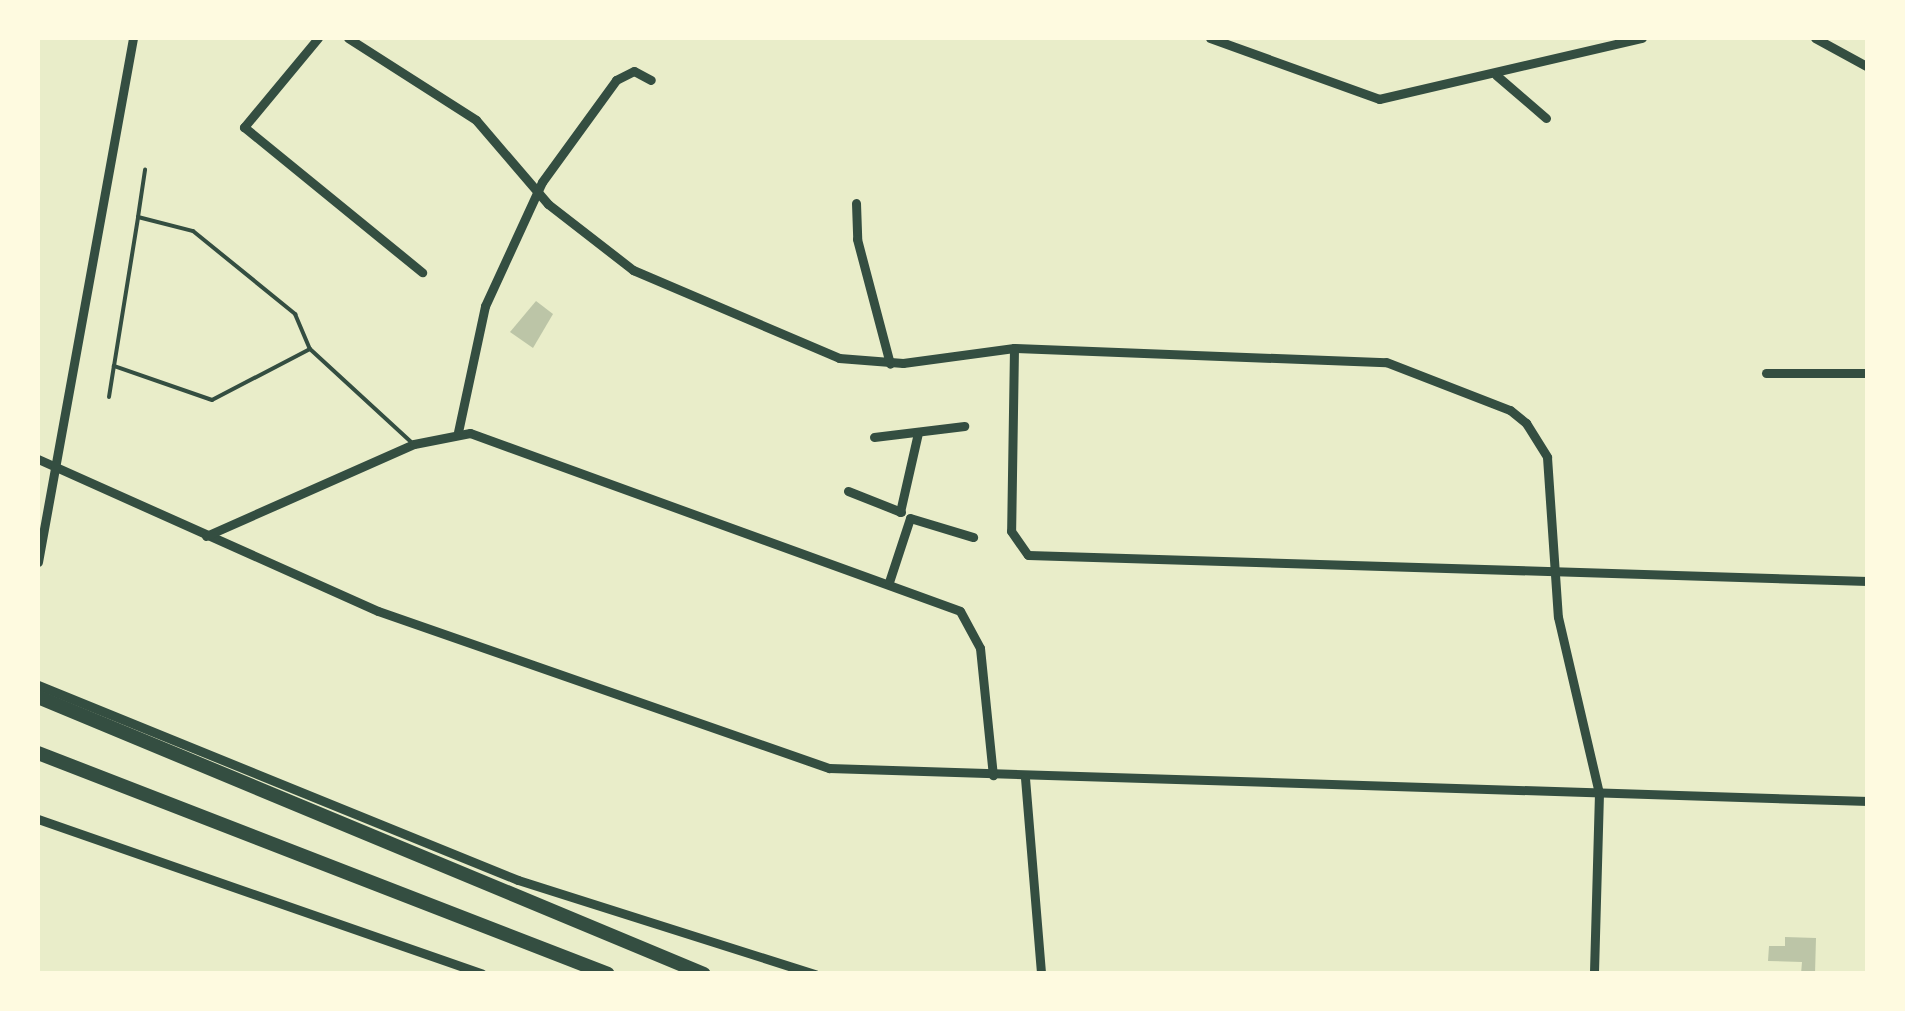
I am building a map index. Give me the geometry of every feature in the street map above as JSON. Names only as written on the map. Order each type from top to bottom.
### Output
[{"type":"main road","points":[[38,696],[704,974]]},
{"type":"main road","points":[[38,753],[608,974]]},
{"type":"street","points":[[38,562],[133,38]]},
{"type":"street","points":[[318,38],[244,127],[422,272]]},
{"type":"street","points":[[348,38],[476,120],[538,192],[595,245],[648,280],[826,354],[890,364],[1014,348],[1386,362],[1435,376],[1510,410],[1544,450],[1553,573],[1599,793],[1594,974]]},
{"type":"street","points":[[1210,38],[1379,99],[1496,75],[1642,38]]},
{"type":"street","points":[[1816,38],[1868,67]]},
{"type":"street","points":[[458,432],[484,306],[538,192],[616,80],[634,72],[651,80]]},
{"type":"street","points":[[1496,75],[1546,118]]},
{"type":"street","points":[[856,204],[857,239],[890,364]]},
{"type":"street","points":[[1014,348],[1011,530],[1022,552],[1868,581]]},
{"type":"street","points":[[1766,373],[1868,373]]},
{"type":"street","points":[[874,437],[964,426]]},
{"type":"street","points":[[206,536],[414,444],[458,432],[942,600],[976,632],[993,776]]},
{"type":"street","points":[[889,582],[918,433]]},
{"type":"street","points":[[38,460],[378,611],[816,765],[904,776],[1868,801]]},
{"type":"street","points":[[848,490],[905,515],[973,537]]},
{"type":"street","points":[[38,685],[518,880],[815,974]]},
{"type":"street","points":[[1025,778],[1040,974]]},
{"type":"street","points":[[38,818],[482,974]]},
{"type":"lane","points":[[109,396],[144,170]]},
{"type":"lane","points":[[138,217],[193,230],[295,314],[310,349],[414,444]]},
{"type":"lane","points":[[114,366],[212,400],[310,349]]},
{"type":"building","points":[[536,301],[553,314],[533,348],[510,332]]},
{"type":"building","points":[[1785,937],[1816,938],[1815,974],[1801,974],[1802,962],[1768,961],[1769,946],[1785,946]]}]
